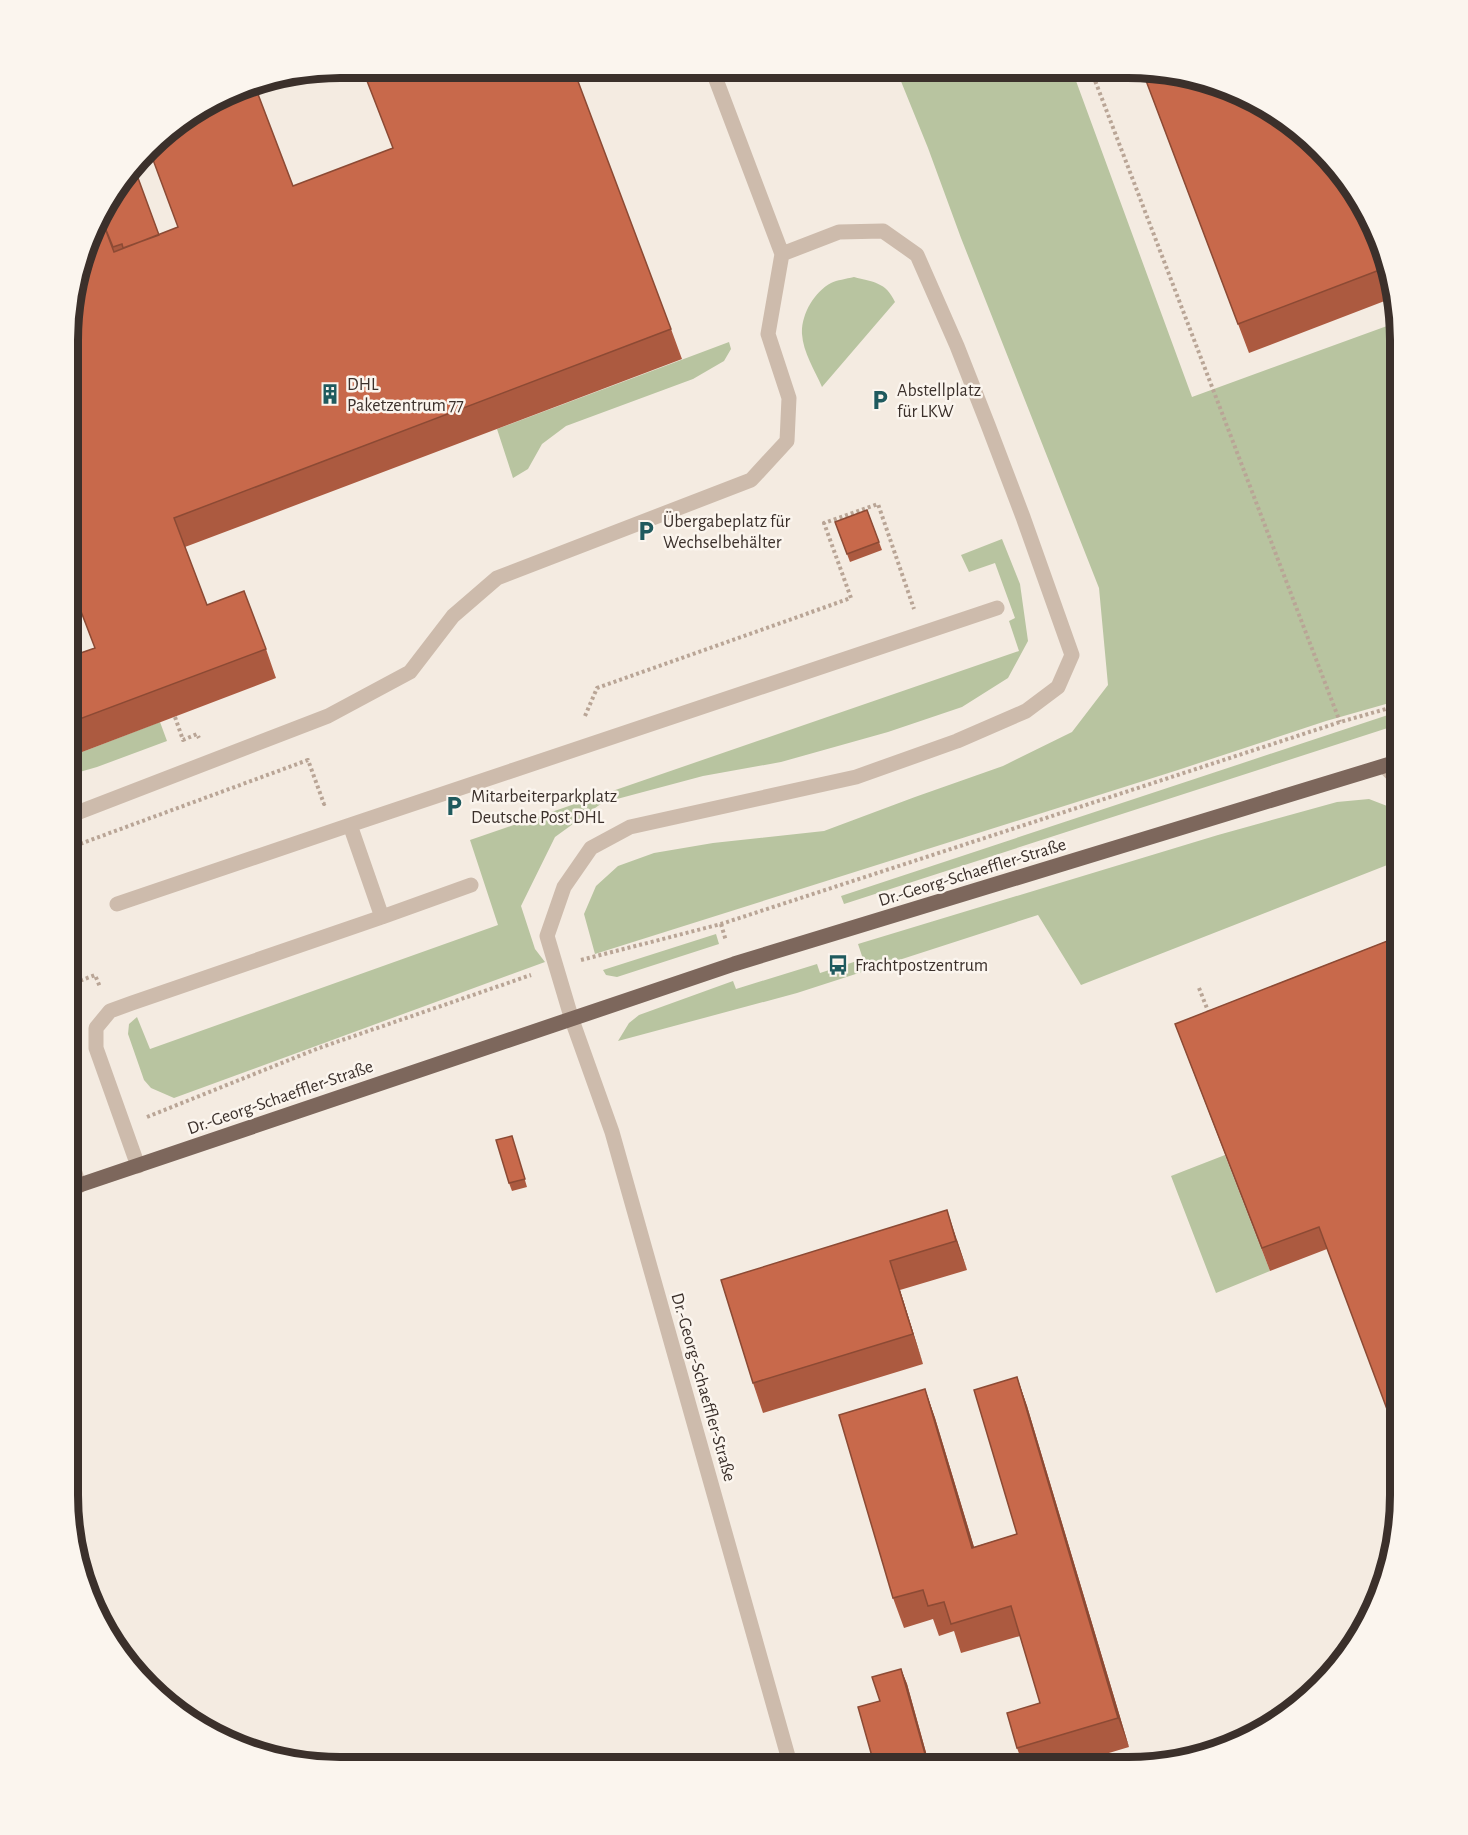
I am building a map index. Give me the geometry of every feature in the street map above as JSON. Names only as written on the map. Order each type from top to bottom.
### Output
[{"type":"main road","name":"Dr.-Georg-Schaeffler-Straße","points":[[78,1186],[734,964],[1390,764]]},
{"type":"lane","points":[[78,813],[328,716],[410,672],[453,616],[497,578],[751,480],[787,441],[789,398],[768,334],[782,254],[715,78]]},
{"type":"lane","points":[[572,1020],[547,936],[564,887],[591,848],[630,827],[856,777],[957,741],[1026,711],[1058,687],[1072,655],[984,415],[918,255],[883,231],[839,232],[782,254]]},
{"type":"lane","points":[[117,904],[996,608]]},
{"type":"lane","points":[[1384,766],[1390,772]]},
{"type":"lane","points":[[350,825],[382,917]]},
{"type":"lane","points":[[138,1166],[96,1048],[96,1028],[110,1011],[471,885]]},
{"type":"lane","name":"Dr.-Georg-Schaeffler-Straße","points":[[572,1020],[612,1132],[788,1757]]},
{"type":"path","points":[[1094,78],[1340,722]]},
{"type":"path","points":[[575,720],[586,716],[597,688],[850,598],[824,523],[878,504],[923,632]]},
{"type":"path","points":[[123,1127],[319,1048],[556,966],[721,924],[1340,722],[1390,708]]},
{"type":"path","points":[[78,845],[308,760],[324,804],[335,800]]},
{"type":"path","points":[[1199,988],[1214,1024]]},
{"type":"green space","points":[[900,78],[1075,78],[1192,397],[1389,325],[1390,703],[1326,721],[595,954],[584,914],[596,886],[618,866],[654,853],[713,843],[824,831],[1003,766],[1072,732],[1108,685],[1099,588],[961,238]]},
{"type":"green space","points":[[854,277],[883,287],[895,302],[822,387],[805,348],[802,334],[806,312],[814,298],[825,287],[833,282]]},
{"type":"green space","points":[[729,342],[731,349],[724,361],[693,379],[566,426],[542,444],[528,469],[513,478],[497,429]]},
{"type":"green space","points":[[1002,539],[1020,584],[1028,641],[1008,678],[962,707],[888,732],[781,762],[703,776],[602,803],[555,837],[521,906],[535,949],[545,962],[174,1098],[151,1088],[144,1080],[128,1034],[129,1024],[137,1017],[150,1049],[498,925],[470,840],[1019,651],[1009,621],[1015,618],[995,563],[969,572],[961,555]]},
{"type":"green space","points":[[1390,714],[1390,727],[844,904],[841,896]]},
{"type":"green space","points":[[160,722],[167,741],[78,772],[78,754]]},
{"type":"green space","points":[[1369,799],[1390,807],[1390,864],[1081,985],[1038,915],[797,993],[618,1041],[629,1023],[639,1015],[733,981],[736,989],[817,964],[820,973],[863,959],[858,944],[1218,835],[1337,802]]},
{"type":"green space","points":[[716,934],[719,944],[617,977],[606,975],[603,970]]},
{"type":"green space","points":[[1225,1155],[1270,1271],[1216,1293],[1171,1176]]},
{"type":"building","name":"DHL Paketzentrum 77","points":[[366,78],[577,78],[671,329],[174,518],[207,605],[244,591],[266,649],[78,720],[78,654],[95,648],[78,604],[78,340],[83,289],[92,256],[104,226],[114,252],[178,227],[152,158],[167,143],[209,113],[257,92],[293,186],[393,148]]},
{"type":"building","points":[[1145,79],[1179,83],[1212,92],[1259,113],[1287,132],[1325,167],[1336,181],[1355,209],[1370,240],[1380,270],[1238,324]]},
{"type":"building","points":[[137,175],[159,235],[123,248],[122,244],[113,247],[104,226]]},
{"type":"building","points":[[867,510],[879,542],[847,554],[835,522]]},
{"type":"building","points":[[1390,940],[1390,1417],[1319,1227],[1262,1248],[1175,1024]]},
{"type":"building","points":[[512,1136],[525,1179],[509,1183],[496,1140]]},
{"type":"building","points":[[947,1210],[956,1241],[890,1261],[913,1334],[753,1383],[721,1280]]},
{"type":"building","points":[[1017,1377],[1118,1718],[1017,1748],[1007,1713],[1040,1703],[1011,1606],[951,1624],[944,1602],[928,1606],[923,1590],[893,1598],[839,1415],[925,1389],[972,1548],[1017,1534],[974,1390]]},
{"type":"building","points":[[901,1669],[925,1754],[914,1757],[872,1757],[858,1707],[880,1701],[872,1677]]},
{"type":"place","name":"DHL Paketzentrum 77","points":[[330,394]]},
{"type":"place","name":"Abstellplatz für LKW","points":[[880,400]]},
{"type":"place","name":"Übergabeplatz für Wechselbehälter","points":[[646,531]]},
{"type":"place","name":"Mitarbeiterparkplatz Deutsche Post DHL","points":[[454,806]]},
{"type":"place","name":"Frachtpostzentrum","points":[[838,965]]}]
